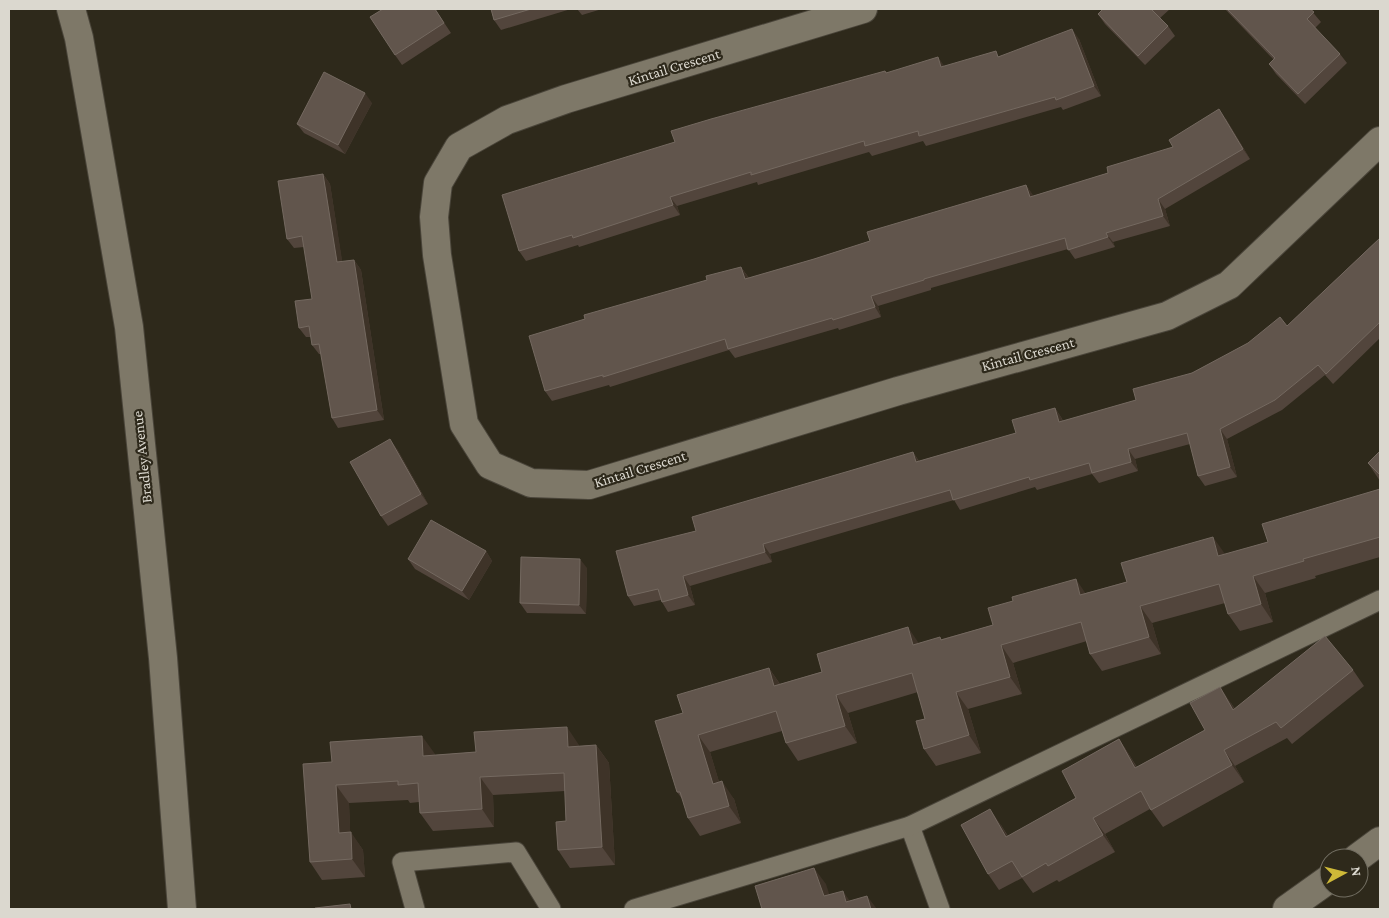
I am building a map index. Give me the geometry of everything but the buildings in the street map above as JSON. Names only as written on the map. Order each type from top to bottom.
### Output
[{"type":"street","name":"Bradley Avenue","points":[[71,9],[81,47],[129,327],[162,658],[182,909]]},
{"type":"street","name":"Kintail Crescent","points":[[863,9],[566,100],[507,120],[459,146],[438,183],[434,217],[437,255],[464,424],[490,465],[531,483],[589,485],[898,390],[1167,316],[1230,285],[1380,141]]},
{"type":"street","points":[[1369,849],[1380,841]]},
{"type":"street","points":[[1287,909],[1319,886]]},
{"type":"lane","points":[[634,909],[910,826],[1380,600]]},
{"type":"lane","points":[[910,826],[940,909]]},
{"type":"lane","points":[[415,909],[402,862],[516,852],[551,909]]}]
